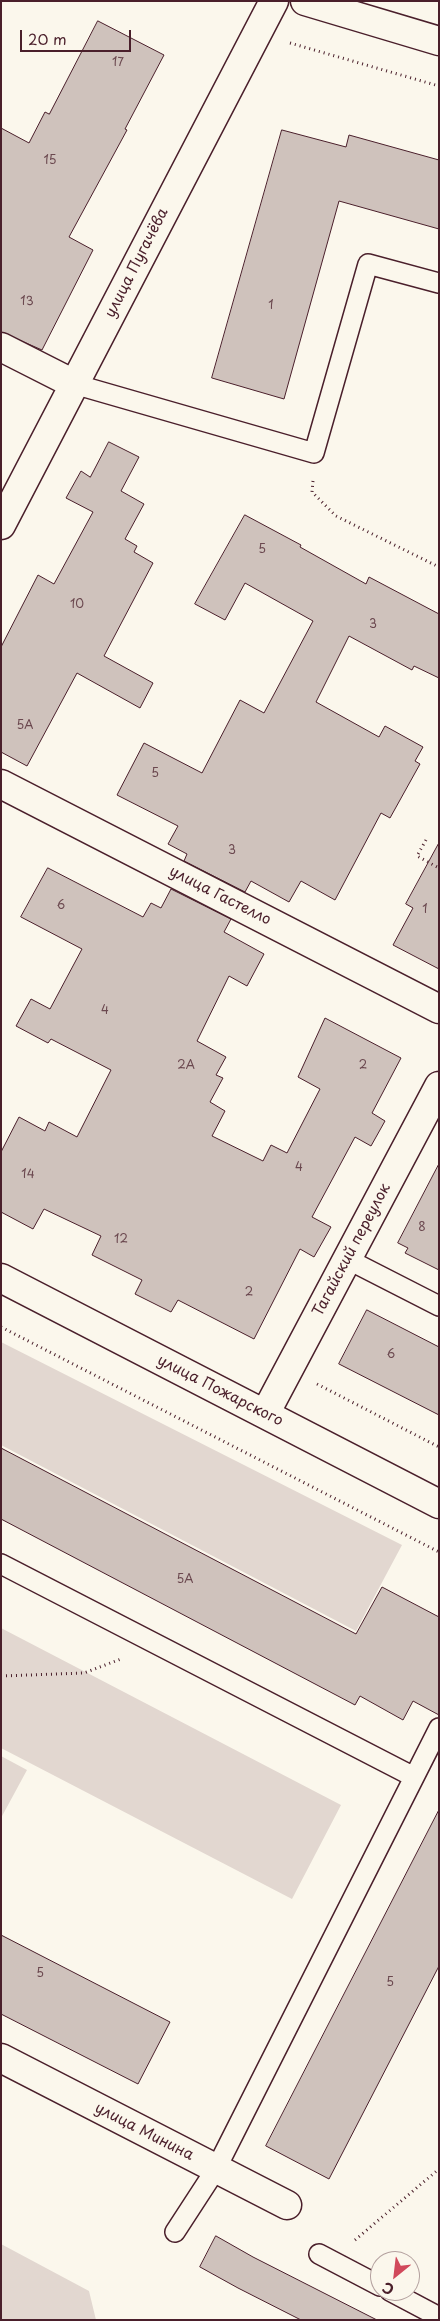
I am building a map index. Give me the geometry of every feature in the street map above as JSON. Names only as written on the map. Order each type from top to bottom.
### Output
[{"type":"street","name":"улица Пугачёва","points":[[1,525],[274,1]]},
{"type":"street","points":[[305,1],[439,40]]},
{"type":"street","points":[[1,347],[74,384]]},
{"type":"street","name":"улица Гастелло","points":[[1,784],[439,1009]]},
{"type":"street","name":"Тагайский переулок","points":[[266,1414],[439,1086]]},
{"type":"street","name":"улица Пожарского","points":[[1,1278],[439,1504]]},
{"type":"street","name":"улица Минина","points":[[1,2058],[287,2205]]},
{"type":"lane","points":[[74,384],[314,452],[368,264],[439,283]]},
{"type":"lane","points":[[347,1259],[439,1306]]},
{"type":"lane","points":[[1,1564],[414,1777]]},
{"type":"lane","points":[[174,2232],[216,2169],[439,1728]]},
{"type":"lane","points":[[319,2254],[370,2281]]},
{"type":"lane","points":[[410,2301],[439,2316]]},
{"type":"path","points":[[256,33],[439,86]]},
{"type":"path","points":[[314,452],[312,492],[336,516],[439,567]]},
{"type":"path","points":[[426,840],[417,856],[439,868]]},
{"type":"path","points":[[1,1327],[439,1552]]},
{"type":"path","points":[[290,1368],[439,1447]]},
{"type":"path","points":[[1,1676],[84,1673],[157,1644]]},
{"type":"path","points":[[355,2240],[439,2168]]},
{"type":"shaded area","points":[[1,1342],[402,1545],[356,1631],[1,1445]]},
{"type":"shaded area","points":[[1,1628],[341,1805],[292,1899],[1,1748]]},
{"type":"shaded area","points":[[1,1756],[27,1770],[1,1818]]},
{"type":"shaded area","points":[[1,2244],[89,2291],[96,2320],[1,2320]]},
{"type":"building","points":[[98,21],[164,55],[125,129],[127,130],[69,237],[93,250],[42,350],[1,332],[1,128],[29,143],[45,112],[49,114]]},
{"type":"building","points":[[282,130],[346,147],[349,135],[439,160],[439,229],[339,201],[284,399],[212,378]]},
{"type":"building","points":[[109,442],[139,457],[121,491],[144,504],[125,539],[137,546],[134,552],[153,563],[104,656],[153,683],[140,708],[77,673],[27,766],[1,752],[1,647],[38,575],[54,584],[93,512],[66,498],[81,471],[90,477]]},
{"type":"building","points":[[245,515],[301,545],[300,547],[366,584],[369,577],[439,614],[439,678],[414,666],[412,670],[349,636],[316,702],[379,737],[385,726],[423,747],[415,761],[420,764],[390,818],[381,813],[335,900],[301,881],[289,902],[251,881],[245,892],[184,861],[187,854],[168,844],[178,826],[117,795],[144,743],[202,773],[240,700],[264,713],[313,621],[245,583],[225,620],[195,604]]},
{"type":"building","points":[[439,843],[439,969],[393,945],[413,908],[406,904]]},
{"type":"building","points":[[48,868],[143,917],[151,903],[161,908],[171,889],[231,919],[224,932],[264,954],[247,986],[229,976],[197,1041],[226,1057],[216,1075],[223,1078],[210,1102],[225,1111],[212,1136],[263,1161],[271,1145],[287,1153],[320,1089],[298,1077],[325,1018],[401,1058],[372,1113],[385,1121],[371,1146],[355,1137],[312,1217],[331,1227],[314,1257],[300,1249],[254,1339],[178,1300],[171,1312],[135,1294],[142,1280],[92,1255],[101,1236],[44,1209],[33,1229],[1,1212],[1,1152],[19,1117],[45,1131],[49,1122],[77,1137],[111,1070],[51,1039],[48,1043],[16,1026],[31,999],[50,1009],[82,949],[21,917]]},
{"type":"building","points":[[439,1164],[439,1270],[405,1253],[408,1248],[398,1243]]},
{"type":"building","points":[[367,1310],[439,1347],[439,1415],[339,1364]]},
{"type":"building","points":[[1,1448],[356,1634],[382,1587],[439,1617],[439,1715],[413,1701],[403,1720],[360,1696],[355,1705],[1,1519]]},
{"type":"building","points":[[439,1810],[439,1966],[329,2179],[266,2146]]},
{"type":"building","points":[[1,1935],[170,2022],[138,2084],[1,2014]]},
{"type":"building","points":[[216,2236],[253,2257],[377,2320],[301,2320],[238,2288],[200,2267]]}]
